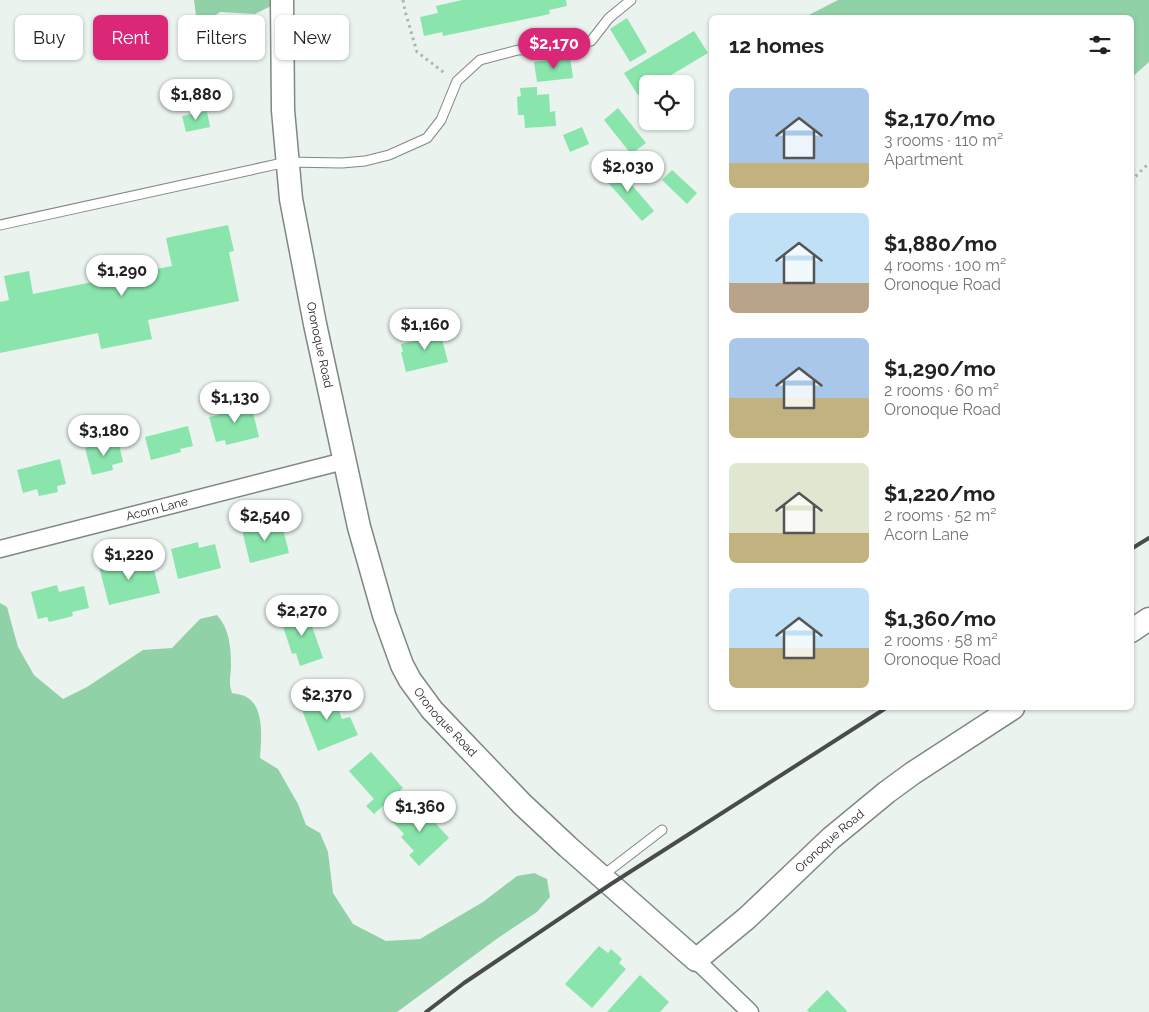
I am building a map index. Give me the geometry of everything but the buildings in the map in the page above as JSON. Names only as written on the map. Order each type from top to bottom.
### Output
[{"type":"street","name":"Oronoque Road","points":[[282,0],[283,110],[291,199],[344,461],[359,527],[378,596],[393,641],[410,680],[432,710],[476,758],[537,819],[696,960],[747,918],[830,839],[887,792],[1010,710]]},
{"type":"street","name":"Acorn Lane","points":[[0,549],[344,461]]},
{"type":"street","points":[[1134,629],[1149,620]]},
{"type":"street","points":[[696,960],[750,1012]]},
{"type":"lane","points":[[0,226],[287,162],[342,163],[389,154],[427,138],[441,120],[457,81],[480,60],[518,50],[568,48],[591,41],[609,18],[631,0]]},
{"type":"lane","points":[[602,876],[662,830]]},
{"type":"path","points":[[403,0],[416,52],[457,81]]},
{"type":"path","points":[[1134,178],[1149,163]]},
{"type":"green space","points":[[194,0],[271,0],[271,6],[255,14],[220,12],[216,15],[196,15]]},
{"type":"green space","points":[[838,0],[1149,0],[1149,62],[1134,75],[1134,15],[809,15]]},
{"type":"green space","points":[[0,603],[7,607],[18,647],[34,675],[63,699],[87,687],[143,650],[172,648],[200,619],[217,615],[224,626],[230,645],[230,682],[232,693],[248,698],[253,703],[260,717],[260,758],[278,769],[298,804],[306,825],[320,833],[328,852],[333,893],[353,924],[386,941],[420,939],[483,902],[517,876],[534,873],[547,879],[550,897],[537,912],[498,938],[397,1012],[0,1012]]},
{"type":"railway","points":[[1134,547],[1149,538]]},
{"type":"railway","points":[[426,1012],[464,983],[611,884],[883,710]]}]
